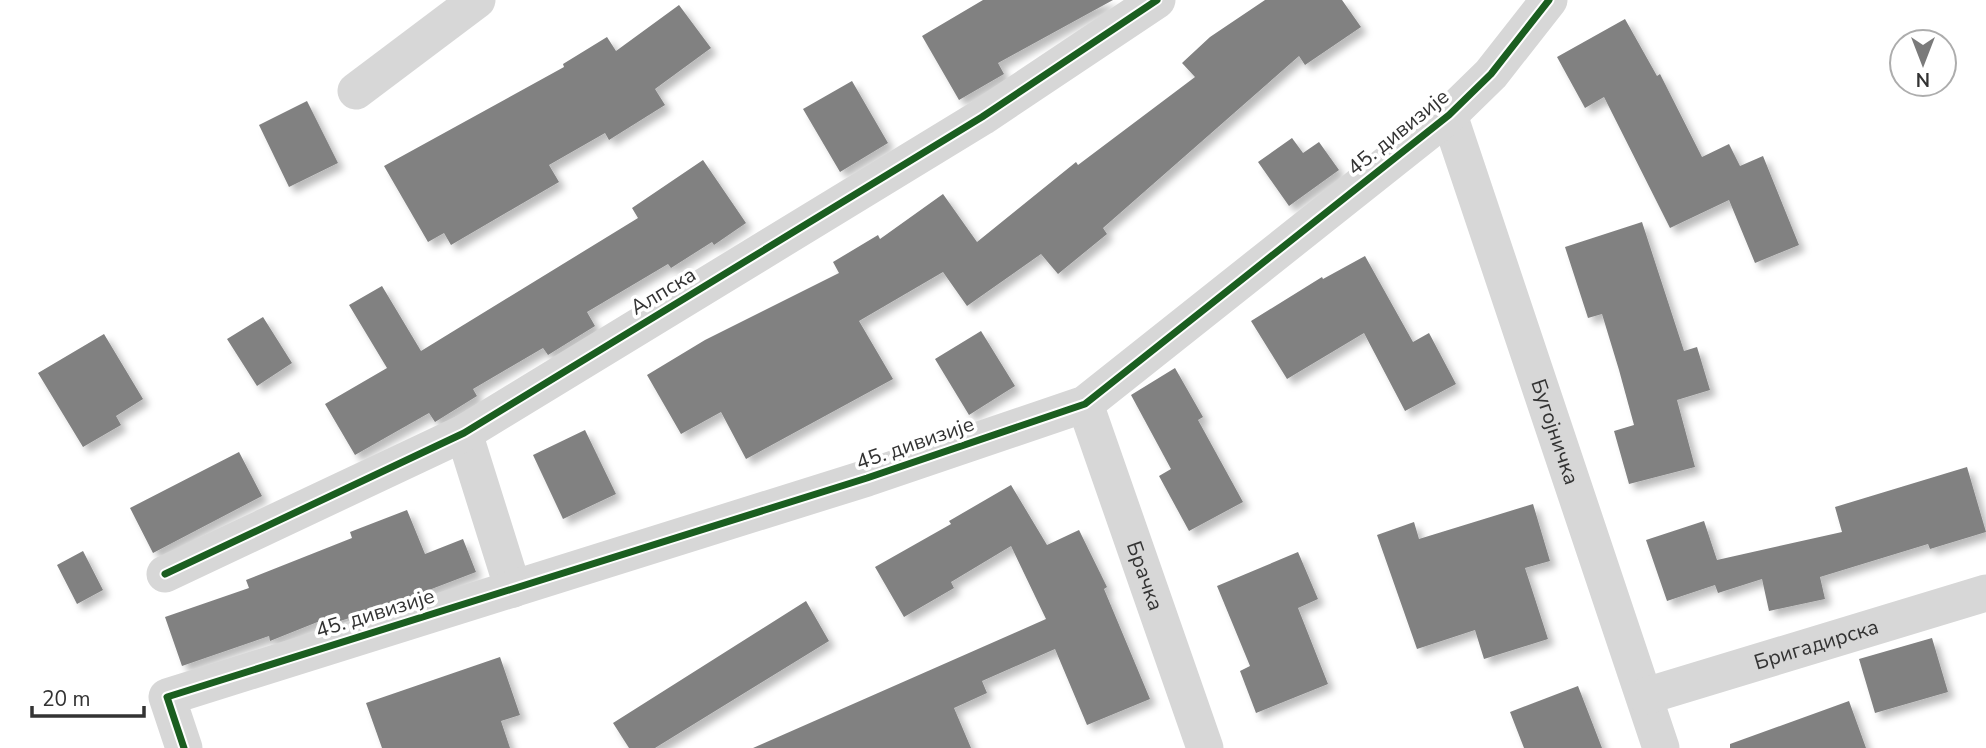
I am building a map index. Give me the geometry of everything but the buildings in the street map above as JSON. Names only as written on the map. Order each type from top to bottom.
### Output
[{"type":"street","points":[[356,91],[477,0]]},
{"type":"street","name":"Алпска","points":[[165,573],[464,433],[982,117],[1157,0]]},
{"type":"street","name":"45. дивизије","points":[[184,748],[167,696],[867,478],[1085,404],[1449,115],[1491,74],[1549,0]]},
{"type":"street","name":"Бугојничка","points":[[1449,115],[1646,696],[1661,748]]},
{"type":"street","name":"Брачка","points":[[1085,404],[1205,748]]},
{"type":"street","points":[[464,433],[513,589]]},
{"type":"street","name":"Бригадирска","points":[[1646,696],[1986,593]]},
{"type":"cycle path","points":[[165,574],[464,433],[982,117],[1157,0]]},
{"type":"cycle path","points":[[184,748],[167,697],[867,478],[1085,404],[1449,115],[1491,74],[1549,0]]}]
